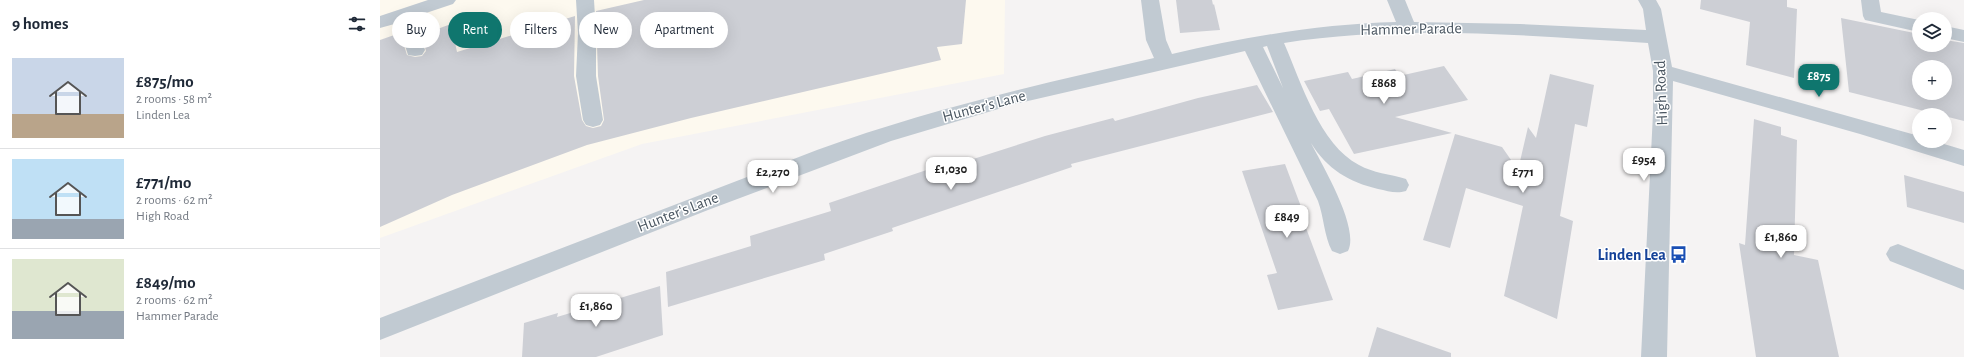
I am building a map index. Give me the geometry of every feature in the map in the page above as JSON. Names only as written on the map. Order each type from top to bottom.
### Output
[{"type":"street","points":[[407,12],[447,0]]},
{"type":"street","points":[[585,0],[588,33],[586,76],[593,120]]},
{"type":"street","points":[[1150,0],[1156,40],[1166,62]]},
{"type":"street","points":[[1396,0],[1407,27]]},
{"type":"street","name":"High Road","points":[[1647,0],[1652,8],[1663,71],[1663,113],[1654,357]]},
{"type":"street","points":[[1870,0],[1872,16],[1912,25]]},
{"type":"street","points":[[380,22],[392,18]]},
{"type":"street","name":"Hammer Parade","points":[[1166,62],[1273,39],[1341,31],[1407,27],[1467,28],[1658,37]]},
{"type":"street","points":[[1952,33],[1964,36]]},
{"type":"street","points":[[1273,39],[1316,137],[1334,159],[1347,168],[1371,178],[1398,185]]},
{"type":"street","points":[[1251,43],[1329,201],[1335,217],[1340,244]]},
{"type":"street","name":"Hunter's Lane","points":[[380,329],[711,199],[867,140],[963,111],[1047,89],[1166,62]]},
{"type":"street","points":[[1663,71],[1862,127],[1964,158]]},
{"type":"street","points":[[1898,254],[1964,280]]},
{"type":"shaded area","points":[[380,0],[1005,0],[1004,74],[642,144],[380,238]]},
{"type":"building","points":[[644,0],[966,0],[962,44],[937,47],[941,60],[691,118],[587,145],[452,195],[380,227],[380,40],[392,36],[392,48],[405,48],[407,55],[415,57],[422,56],[426,51],[425,48],[440,48],[440,28],[448,25],[448,48],[456,48],[457,52],[470,48],[502,48],[502,38],[510,36],[510,48],[571,48],[571,17],[575,16],[574,76],[582,120],[586,126],[593,128],[601,126],[604,120],[598,76],[597,48],[632,48],[632,12],[596,11]]},
{"type":"building","points":[[1176,0],[1212,0],[1220,30],[1180,33]]},
{"type":"building","points":[[1701,0],[1787,0],[1787,7],[1797,9],[1794,78],[1746,65],[1750,22],[1700,9]]},
{"type":"building","points":[[1841,18],[1912,33],[1912,52],[1952,52],[1952,41],[1964,43],[1964,121],[1952,118],[1952,108],[1912,108],[1849,92]]},
{"type":"building","points":[[1444,66],[1468,100],[1395,117],[1452,133],[1354,154],[1329,109],[1320,111],[1304,81],[1348,72],[1352,79],[1395,69],[1399,76]]},
{"type":"building","points":[[1550,74],[1594,85],[1587,127],[1575,124],[1560,216],[1573,221],[1557,319],[1504,296],[1523,206],[1466,188],[1450,248],[1423,240],[1455,134],[1502,147],[1518,170],[1528,127],[1536,138]]},
{"type":"building","points":[[1257,85],[1273,112],[1071,164],[1072,167],[892,228],[893,231],[824,254],[825,260],[668,307],[666,272],[751,246],[750,236],[831,211],[829,203],[965,157],[967,161],[1045,136],[1113,118],[1115,121],[1198,98]]},
{"type":"building","points":[[1754,119],[1781,127],[1781,135],[1797,140],[1794,255],[1818,260],[1839,357],[1756,357],[1739,243],[1745,245]]},
{"type":"building","points":[[1285,164],[1306,220],[1303,220],[1333,300],[1278,310],[1267,275],[1277,273],[1242,171]]},
{"type":"building","points":[[1904,175],[1964,192],[1964,223],[1907,207]]},
{"type":"building","points":[[660,286],[663,335],[596,357],[522,357],[524,323],[558,313],[557,317]]},
{"type":"building","points":[[1377,327],[1451,353],[1451,357],[1368,357]]},
{"type":"place","name":"Linden Lea","points":[[1679,255]]}]
